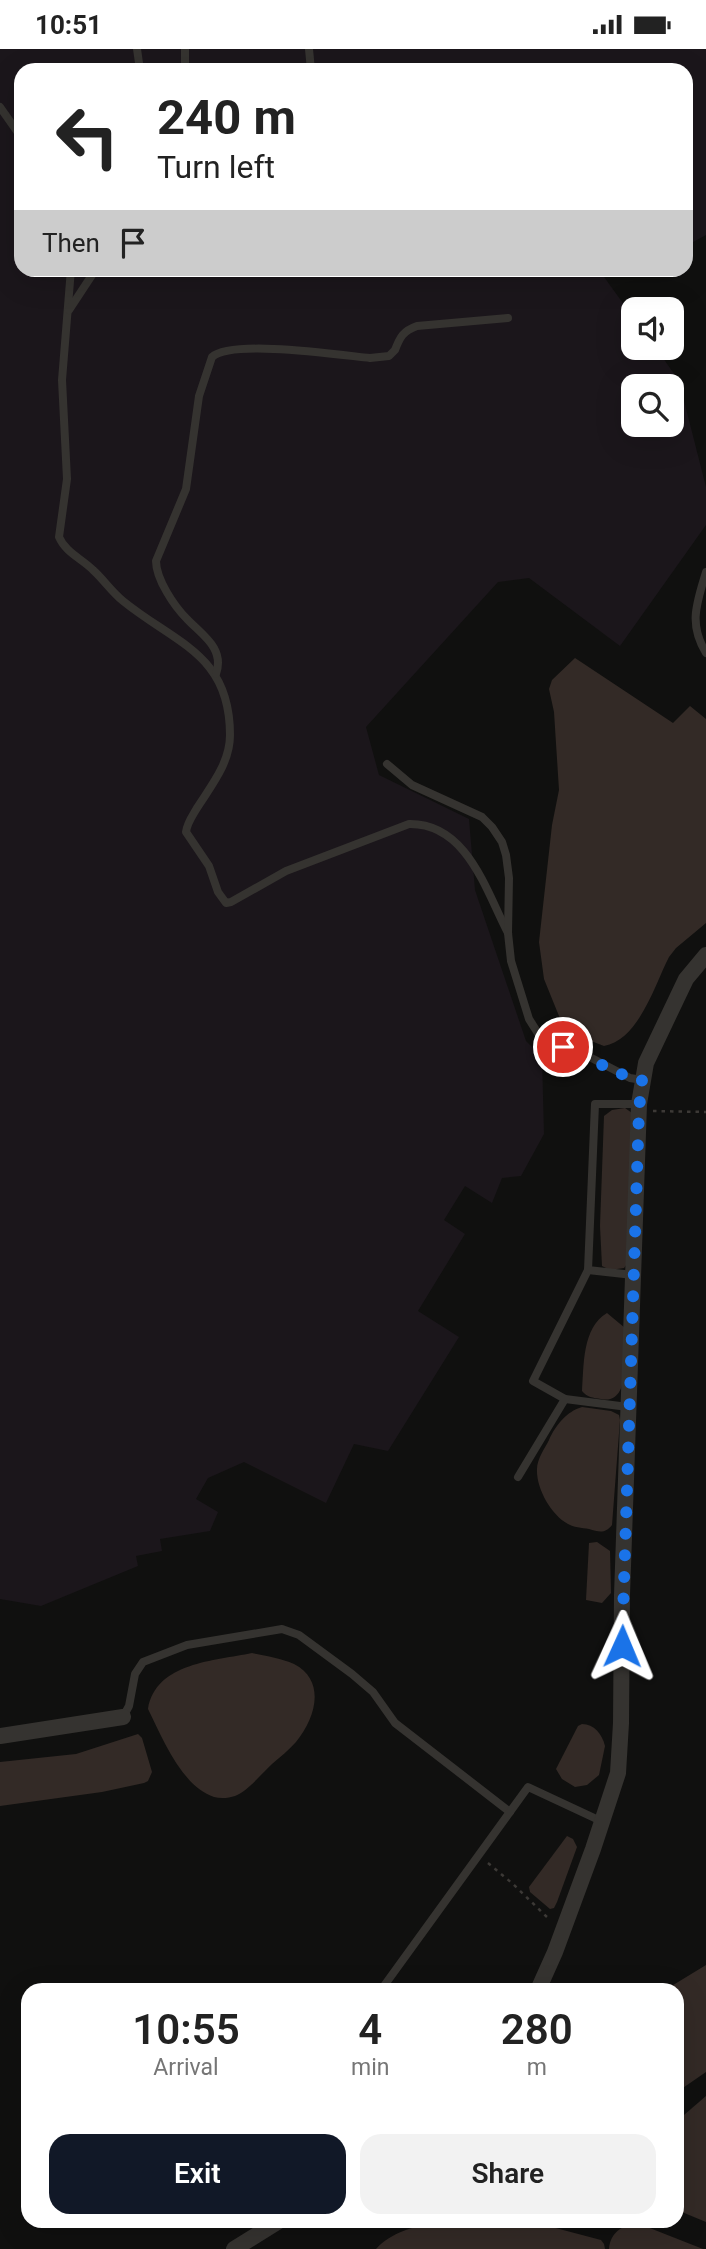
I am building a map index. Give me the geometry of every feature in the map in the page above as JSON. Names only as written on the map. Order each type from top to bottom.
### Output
[{"type":"street","points":[[541,1983],[603,1822],[618,1773],[628,1407],[642,1080],[646,1063],[678,994],[706,955]]},
{"type":"street","points":[[0,1736],[122,1717]]},
{"type":"street","points":[[234,2249],[268,2228]]},
{"type":"lane","points":[[0,107],[14,127]]},
{"type":"lane","points":[[71,277],[62,380],[67,479],[59,537],[69,552],[95,571],[123,601],[200,655],[216,674],[227,706],[229,751],[186,832],[209,866],[218,892],[226,903],[286,871],[409,824],[418,824],[444,833],[470,859],[493,899],[508,933]]},
{"type":"lane","points":[[69,310],[91,277]]},
{"type":"lane","points":[[216,674],[217,656],[212,643],[185,617],[159,578],[156,565],[186,489],[199,396],[212,357],[224,351],[282,349],[384,357],[396,350],[398,338],[408,329],[417,326],[508,318]]},
{"type":"lane","points":[[706,572],[695,610],[698,639],[706,653]]},
{"type":"lane","points":[[387,764],[412,785],[482,817],[502,842],[509,878],[508,933],[511,961],[529,1019],[541,1038],[549,1044],[580,1052],[630,1078],[642,1080]]},
{"type":"lane","points":[[628,1407],[565,1399],[533,1381],[588,1271],[595,1104],[639,1107]]},
{"type":"lane","points":[[588,1271],[633,1275]]},
{"type":"lane","points":[[518,1477],[565,1399]]},
{"type":"lane","points":[[122,1717],[129,1706],[135,1674],[143,1662],[187,1645],[282,1629],[299,1635],[352,1674],[373,1692],[395,1723],[510,1812]]},
{"type":"lane","points":[[386,1983],[528,1787],[603,1822]]},
{"type":"path","points":[[639,1107],[706,1112]]},
{"type":"path","points":[[478,1855],[513,1884],[562,1933]]},
{"type":"shaded area","points":[[0,49],[706,49],[706,235],[693,242],[693,63],[14,63],[14,277],[604,277],[621,300],[621,360],[664,360],[674,374],[621,374],[621,437],[684,437],[684,401],[706,487],[706,525],[620,646],[529,578],[498,582],[366,727],[379,775],[469,819],[475,890],[526,1041],[542,1057],[544,1134],[521,1176],[502,1178],[492,1203],[465,1186],[444,1220],[465,1234],[418,1311],[459,1337],[388,1451],[354,1444],[326,1503],[244,1462],[208,1478],[196,1499],[218,1512],[210,1531],[160,1539],[162,1551],[136,1556],[138,1566],[41,1606],[0,1599]]},
{"type":"shaded area","points":[[575,658],[673,723],[690,706],[706,719],[706,923],[669,957],[652,995],[627,1033],[616,1042],[604,1046],[578,1036],[561,1021],[544,979],[539,942],[552,825],[559,790],[554,712],[549,689],[552,680]]},
{"type":"shaded area","points":[[625,1108],[632,1113],[627,1264],[624,1268],[610,1270],[602,1266],[600,1226],[604,1116],[612,1110]]},
{"type":"shaded area","points":[[607,1313],[625,1328],[625,1374],[618,1394],[611,1399],[601,1399],[590,1397],[582,1391],[583,1370],[589,1337],[599,1320]]},
{"type":"shaded area","points":[[582,1407],[611,1411],[619,1415],[620,1420],[612,1525],[602,1531],[572,1526],[562,1520],[546,1500],[537,1476],[538,1461],[555,1429],[562,1420]]},
{"type":"shaded area","points":[[597,1542],[610,1551],[611,1593],[602,1603],[586,1600],[589,1543]]},
{"type":"shaded area","points":[[252,1653],[289,1662],[304,1671],[314,1690],[312,1712],[296,1742],[250,1786],[235,1796],[214,1797],[202,1791],[182,1772],[148,1709],[153,1693],[175,1673],[189,1666]]},
{"type":"shaded area","points":[[582,1724],[597,1730],[605,1746],[599,1775],[587,1785],[575,1787],[562,1779],[556,1769],[578,1726]]},
{"type":"shaded area","points":[[138,1734],[142,1738],[152,1772],[148,1781],[102,1792],[0,1806],[0,1762],[76,1754]]},
{"type":"shaded area","points":[[567,1836],[573,1839],[577,1847],[557,1902],[554,1908],[550,1909],[530,1892],[529,1887]]},
{"type":"shaded area","points":[[706,1965],[706,2072],[684,2087],[684,1983],[676,1983]]},
{"type":"shaded area","points":[[706,2096],[706,2222],[684,2213],[684,2115]]},
{"type":"shaded area","points":[[410,2228],[556,2228],[601,2240],[605,2249],[376,2249]]},
{"type":"shaded area","points":[[623,2228],[650,2228],[703,2249],[609,2249],[612,2238]]},
{"type":"route","points":[[563,1047],[580,1052],[630,1078],[642,1080],[622,1646]]}]
